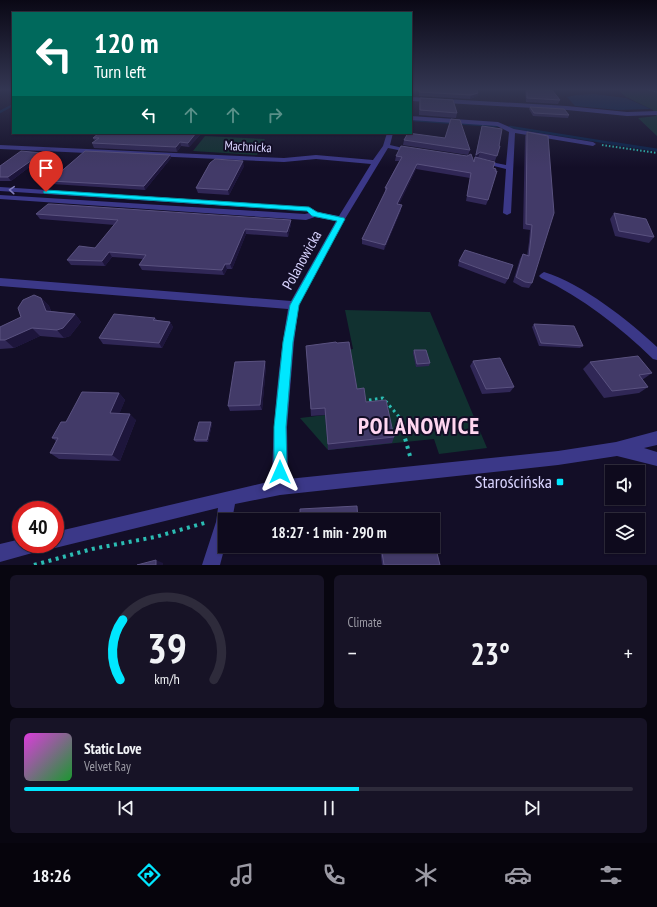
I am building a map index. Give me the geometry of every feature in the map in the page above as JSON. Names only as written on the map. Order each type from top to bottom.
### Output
[{"type":"street","points":[[412,118],[498,124],[512,131],[593,144]]},
{"type":"street","points":[[507,213],[512,131]]},
{"type":"street","name":"Polanowicka","points":[[280,487],[280,427],[288,342],[294,305],[341,219],[386,146],[390,134]]},
{"type":"street","points":[[386,146],[419,152]]},
{"type":"street","name":"Machnicka","points":[[0,147],[284,160],[316,157],[375,162]]},
{"type":"street","points":[[478,161],[510,168]]},
{"type":"street","points":[[0,189],[309,209],[314,214]]},
{"type":"street","points":[[0,197],[306,217],[314,214],[341,219]]},
{"type":"street","points":[[544,276],[562,283],[582,296],[644,341],[657,355]]},
{"type":"street","points":[[0,282],[294,305]]},
{"type":"street","points":[[64,538],[228,498],[280,487],[558,458],[616,449],[657,438]]},
{"type":"street","points":[[616,449],[657,459]]},
{"type":"street","points":[[226,513],[228,498]]},
{"type":"street","points":[[211,565],[218,541]]},
{"type":"street","points":[[0,553],[12,550]]},
{"type":"path","points":[[593,144],[657,153]]},
{"type":"path","points":[[369,400],[383,398],[399,415],[410,456]]},
{"type":"path","points":[[34,565],[92,549],[155,537],[218,519]]},
{"type":"green space","points":[[657,115],[657,136],[638,118]]},
{"type":"green space","points":[[205,136],[265,139],[257,155],[193,151]]},
{"type":"green space","points":[[345,310],[430,312],[487,448],[439,454],[434,439],[328,450],[300,418],[325,415],[348,350],[353,349]]},
{"type":"building","points":[[451,119],[460,120],[470,150],[404,140],[407,134],[412,134],[445,138]]},
{"type":"building","points":[[482,126],[502,129],[497,156],[480,152],[476,155]]},
{"type":"building","points":[[527,132],[548,136],[554,213],[532,283],[525,282],[516,277],[523,254],[529,256],[532,225],[526,224]]},
{"type":"building","points":[[98,134],[195,134],[188,143],[180,142],[176,147],[92,143],[99,138],[93,138]]},
{"type":"building","points":[[401,146],[467,156],[471,154],[474,162],[475,157],[495,162],[493,168],[497,171],[488,200],[467,196],[471,173],[417,164],[397,204],[402,205],[385,245],[362,239],[387,188],[385,188],[402,157],[396,156]]},
{"type":"building","points":[[21,151],[42,153],[8,177],[0,177],[0,166]]},
{"type":"building","points":[[85,151],[170,155],[144,186],[50,181]]},
{"type":"building","points":[[215,159],[243,161],[228,190],[196,188],[210,163]]},
{"type":"building","points":[[48,204],[291,220],[287,232],[245,229],[230,264],[225,264],[222,270],[139,265],[146,255],[109,252],[102,261],[67,260],[79,246],[95,248],[118,220],[36,214]]},
{"type":"building","points":[[614,213],[646,219],[654,237],[619,231]]},
{"type":"building","points":[[465,250],[513,265],[508,279],[459,261]]},
{"type":"building","points":[[34,295],[41,298],[46,311],[75,314],[63,328],[57,330],[32,328],[5,340],[0,340],[0,327],[21,317],[18,308],[23,300]]},
{"type":"building","points":[[114,314],[155,318],[153,320],[170,322],[159,343],[99,338]]},
{"type":"building","points":[[534,324],[574,326],[583,346],[541,343]]},
{"type":"building","points":[[336,342],[349,342],[357,389],[364,388],[366,402],[386,400],[394,437],[328,444],[325,408],[311,409],[306,346]]},
{"type":"building","points":[[414,350],[426,350],[430,363],[417,364]]},
{"type":"building","points":[[638,356],[652,373],[639,375],[648,387],[612,391],[590,362]]},
{"type":"building","points":[[500,358],[514,387],[486,389],[473,361]]},
{"type":"building","points":[[265,361],[260,405],[228,406],[235,362]]},
{"type":"building","points":[[82,392],[119,393],[110,413],[130,414],[112,455],[50,453],[58,438],[52,438],[61,422],[66,422]]},
{"type":"building","points":[[199,422],[211,422],[207,440],[194,440]]},
{"type":"building","points":[[357,506],[358,513],[300,513],[300,509]]},
{"type":"building","points":[[382,553],[437,553],[440,565],[384,565]]},
{"type":"building","points":[[156,560],[156,565],[137,565]]},
{"type":"waterway","points":[[412,120],[497,126]]},
{"type":"waterway","points":[[510,127],[617,144]]},
{"type":"waterway","points":[[611,143],[657,150]]},
{"type":"place","name":"Starościńska","points":[[560,482]]},
{"type":"district","name":"POLANOWICE","points":[[419,426]]},
{"type":"route","points":[[46,192],[309,209],[314,214],[341,219],[294,305],[288,342],[280,427],[280,472]]}]
